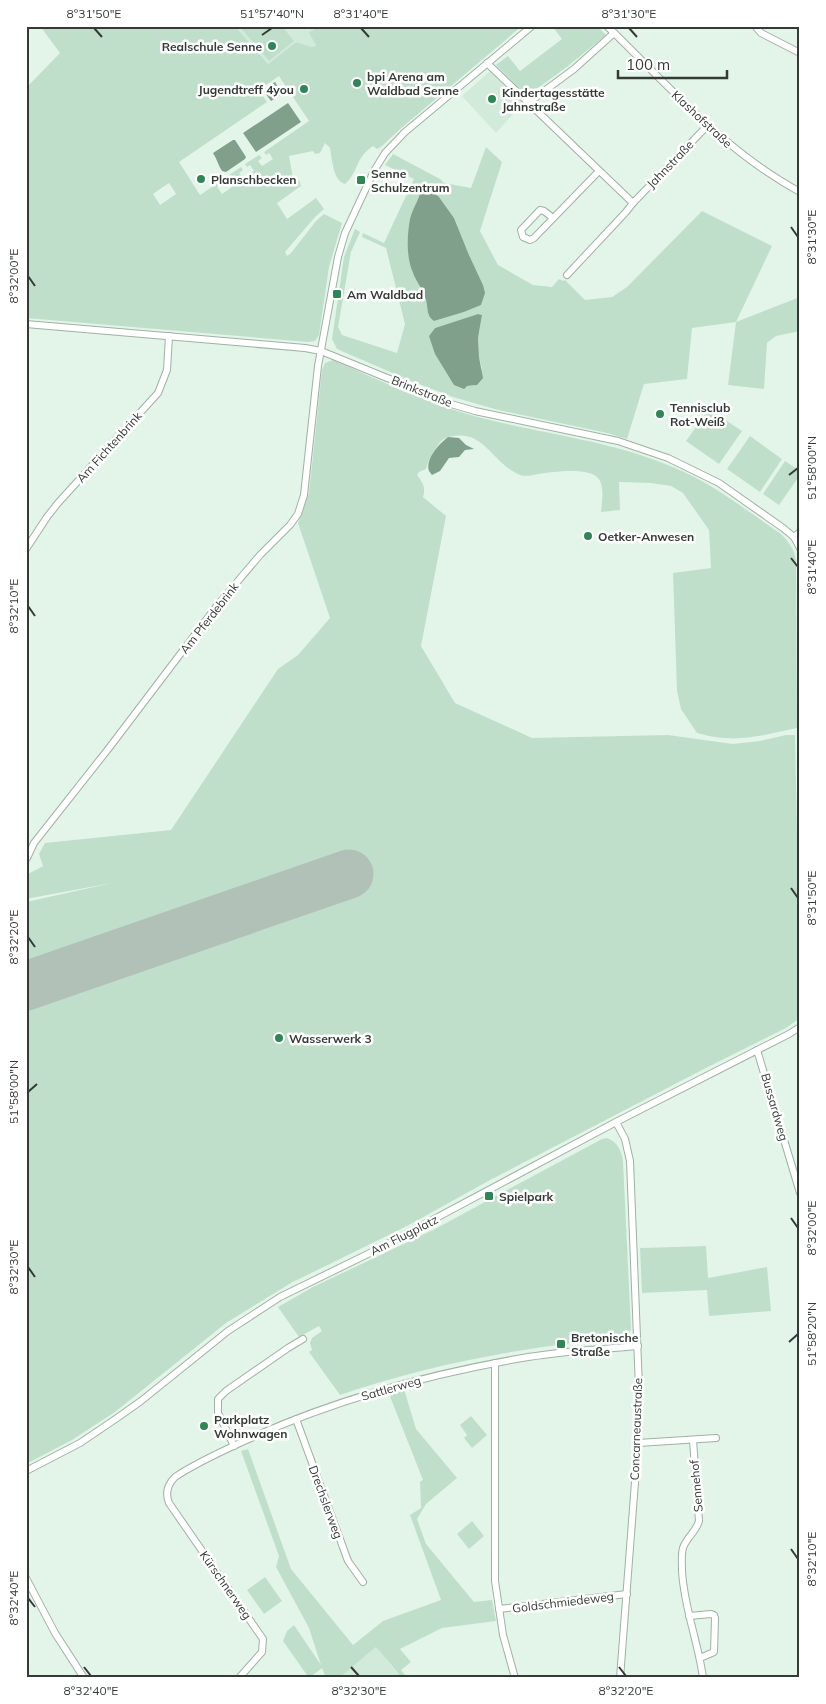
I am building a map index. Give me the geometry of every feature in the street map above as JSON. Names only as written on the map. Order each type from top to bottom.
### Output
[{"type":"street","points":[[321,351],[342,243],[377,165],[385,153],[405,132],[532,26]]},
{"type":"street","name":"Klashofstraße","points":[[606,26],[708,125],[750,161],[800,192]]},
{"type":"street","points":[[755,26],[760,33],[800,52]]},
{"type":"street","points":[[528,103],[586,58],[614,33]]},
{"type":"street","points":[[487,63],[633,203]]},
{"type":"street","name":"Jahnstraße","points":[[567,275],[708,125]]},
{"type":"street","points":[[553,218],[540,210],[522,227],[523,237],[530,240],[534,238],[599,171]]},
{"type":"street","name":"Brinkstraße","points":[[26,324],[305,348],[321,351],[451,404],[475,411],[618,441],[668,458],[718,483],[784,528],[794,537]]},
{"type":"street","name":"Am Fichtenbrink","points":[[26,549],[58,502],[158,393],[167,370],[169,336]]},
{"type":"street","name":"Am Pferdebrink","points":[[27,858],[34,843],[109,748],[216,606],[298,514],[304,495],[321,351]]},
{"type":"street","points":[[800,532],[794,537],[800,548]]},
{"type":"street","name":"Am Flugplatz","points":[[26,1471],[80,1443],[117,1418],[228,1331],[280,1297],[383,1247],[616,1122],[800,1027]]},
{"type":"street","name":"Bussardweg","points":[[757,1050],[800,1193]]},
{"type":"street","name":"Concarneaustraße","points":[[616,1122],[625,1139],[630,1160],[638,1346],[638,1443],[620,1678]]},
{"type":"street","points":[[234,1446],[218,1413],[218,1398],[303,1339]]},
{"type":"street","name":"Sattlerweg","points":[[167,1491],[169,1484],[175,1477],[234,1446],[296,1419],[394,1386],[496,1363],[562,1353],[638,1346]]},
{"type":"street","points":[[496,1363],[495,1581],[504,1635],[515,1678]]},
{"type":"street","name":"Drechslerweg","points":[[296,1419],[348,1561],[363,1582]]},
{"type":"street","points":[[638,1443],[716,1438]]},
{"type":"street","name":"Sennehof","points":[[692,1440],[699,1522],[697,1528],[686,1542],[682,1555],[684,1591],[700,1658],[702,1678]]},
{"type":"street","name":"Kürschnerweg","points":[[167,1491],[166,1497],[172,1508],[263,1639],[262,1652],[239,1678]]},
{"type":"street","points":[[26,1578],[55,1633],[84,1678]]},
{"type":"street","name":"Goldschmiedeweg","points":[[499,1609],[627,1594]]},
{"type":"street","points":[[689,1616],[711,1614],[715,1618],[714,1652],[700,1658]]},
{"type":"shaded area","points":[[40,26],[235,26],[268,64],[296,42],[312,47],[316,45],[309,33],[314,29],[313,26],[522,26],[382,146],[377,149],[373,146],[367,151],[359,161],[353,175],[345,184],[338,179],[332,163],[330,148],[325,143],[320,153],[315,154],[313,151],[289,156],[293,178],[294,180],[299,180],[301,186],[277,203],[287,219],[316,198],[324,209],[285,252],[287,256],[324,214],[342,223],[329,267],[319,335],[315,341],[308,342],[26,318],[26,88],[60,53]],"holes":[[[279,76],[309,121],[264,152],[266,155],[269,153],[273,159],[262,166],[258,161],[262,158],[259,155],[245,164],[247,167],[250,165],[254,171],[243,178],[239,173],[243,170],[241,167],[223,179],[224,181],[227,180],[232,187],[222,194],[217,187],[220,185],[218,183],[200,195],[179,162],[267,102],[259,90]],[[169,183],[176,194],[160,205],[153,194]]]},
{"type":"shaded area","name":"Realschule Senne","points":[[235,26],[313,26],[316,44],[312,47],[296,42],[268,64]]},
{"type":"shaded area","name":"Realschule Senne","points":[[239,26],[282,26],[294,41],[269,61]]},
{"type":"shaded area","points":[[552,26],[597,26],[606,35],[527,96],[496,65],[508,56],[520,71],[562,39]]},
{"type":"shaded area","name":"Kindertagesstätte Jahnstraße","points":[[490,71],[523,103],[496,133],[462,96]]},
{"type":"shaded area","points":[[275,82],[282,94],[271,101],[263,90]]},
{"type":"shaded area","points":[[288,103],[301,122],[256,152],[243,133]]},
{"type":"shaded area","points":[[235,140],[246,157],[226,172],[222,171],[213,153]]},
{"type":"shaded area","points":[[486,147],[502,162],[480,231],[498,265],[533,285],[552,287],[559,279],[565,280],[585,300],[612,297],[627,287],[702,211],[772,246],[736,322],[692,328],[687,379],[644,384],[627,439],[498,410],[453,397],[337,349],[332,339],[344,257],[355,229],[360,232],[351,252],[338,327],[342,335],[397,353],[405,324],[386,248],[362,237],[363,233],[384,243],[414,179],[385,165],[393,154],[444,183],[471,188]],"holes":[[[421,182],[439,197],[454,218],[483,285],[481,305],[434,321],[428,313],[427,299],[412,271],[411,218],[421,191]],[[478,314],[482,315],[478,338],[479,357],[482,368],[474,386],[467,386],[429,336],[435,328]]]},
{"type":"shaded area","points":[[421,182],[439,197],[454,218],[485,293],[481,305],[434,321],[428,313],[426,300],[413,273],[408,253],[410,219],[421,191]]},
{"type":"shaded area","points":[[800,297],[800,331],[776,336],[767,343],[764,389],[728,385],[736,322]]},
{"type":"shaded area","points":[[478,314],[482,315],[478,338],[483,378],[477,385],[467,386],[464,389],[454,385],[435,354],[429,336],[435,328]]},
{"type":"shaded area","points":[[333,360],[402,390],[474,416],[601,444],[651,458],[689,474],[730,498],[781,534],[789,543],[796,561],[797,728],[747,738],[711,736],[697,733],[681,709],[677,691],[673,573],[711,568],[709,530],[683,493],[671,486],[619,482],[620,510],[601,512],[602,488],[596,476],[589,473],[572,471],[527,476],[520,475],[503,464],[482,444],[465,436],[451,436],[443,440],[438,445],[426,469],[417,475],[423,485],[423,497],[446,516],[421,646],[455,703],[532,738],[668,735],[733,744],[795,735],[797,832],[800,860],[800,1018],[786,1028],[492,1179],[407,1226],[291,1283],[226,1323],[115,1412],[72,1440],[26,1464],[26,902],[112,883],[26,899],[26,875],[43,866],[39,854],[45,843],[171,830],[278,669],[298,655],[330,618],[298,523],[309,493],[322,370],[325,363]]},
{"type":"shaded area","points":[[709,409],[742,431],[719,464],[686,441]]},
{"type":"shaded area","points":[[750,436],[782,459],[760,492],[727,469]]},
{"type":"shaded area","points":[[448,437],[459,438],[466,445],[474,449],[465,450],[459,457],[449,458],[440,471],[432,475],[428,466],[431,457]]},
{"type":"shaded area","points":[[785,461],[800,471],[800,475],[779,505],[763,494]]},
{"type":"shaded area","points":[[607,1138],[618,1147],[623,1161],[631,1329],[628,1337],[555,1345],[482,1357],[410,1374],[340,1395],[309,1352],[312,1350],[310,1343],[312,1338],[322,1331],[319,1326],[299,1337],[278,1307],[313,1287],[433,1230]]},
{"type":"shaded area","points":[[706,1246],[708,1278],[767,1267],[771,1311],[709,1316],[707,1290],[642,1293],[640,1248]]},
{"type":"shaded area","points":[[404,1389],[416,1429],[457,1478],[426,1504],[417,1519],[426,1544],[474,1602],[492,1600],[496,1621],[442,1628],[400,1649],[411,1662],[401,1670],[407,1678],[399,1678],[398,1673],[376,1647],[339,1678],[326,1678],[322,1668],[309,1678],[283,1641],[287,1631],[294,1625],[321,1665],[309,1628],[276,1567],[279,1556],[241,1451],[248,1449],[291,1569],[353,1645],[383,1621],[441,1600],[410,1515],[421,1508],[420,1482],[423,1480],[389,1394]]},
{"type":"shaded area","points":[[471,1416],[487,1435],[472,1448],[464,1438],[467,1435],[460,1425]]},
{"type":"shaded area","points":[[472,1521],[484,1536],[469,1549],[457,1534]]},
{"type":"shaded area","points":[[265,1577],[282,1601],[264,1614],[247,1590]]},
{"type":"shaded area","points":[[376,1647],[398,1674],[399,1678],[339,1678]]},
{"type":"runway","points":[[26,986],[349,874]]},
{"type":"place","name":"Realschule Senne","points":[[272,46]]},
{"type":"place","name":"bpi Arena am Waldbad Senne","points":[[357,83]]},
{"type":"place","name":"Jugendtreff 4you","points":[[304,89]]},
{"type":"place","name":"Kindertagesstätte Jahnstraße","points":[[492,99]]},
{"type":"place","name":"Planschbecken","points":[[201,179]]},
{"type":"place","name":"Senne Schulzentrum","points":[[361,180]]},
{"type":"place","name":"Am Waldbad","points":[[337,294]]},
{"type":"place","name":"Tennisclub Rot-Weiß","points":[[660,414]]},
{"type":"place","name":"Oetker-Anwesen","points":[[588,536]]},
{"type":"place","name":"Wasserwerk 3","points":[[279,1038]]},
{"type":"place","name":"Spielpark","points":[[489,1196]]},
{"type":"place","name":"Bretonische Straße","points":[[561,1344]]},
{"type":"place","name":"Parkplatz Wohnwagen","points":[[204,1426]]}]
